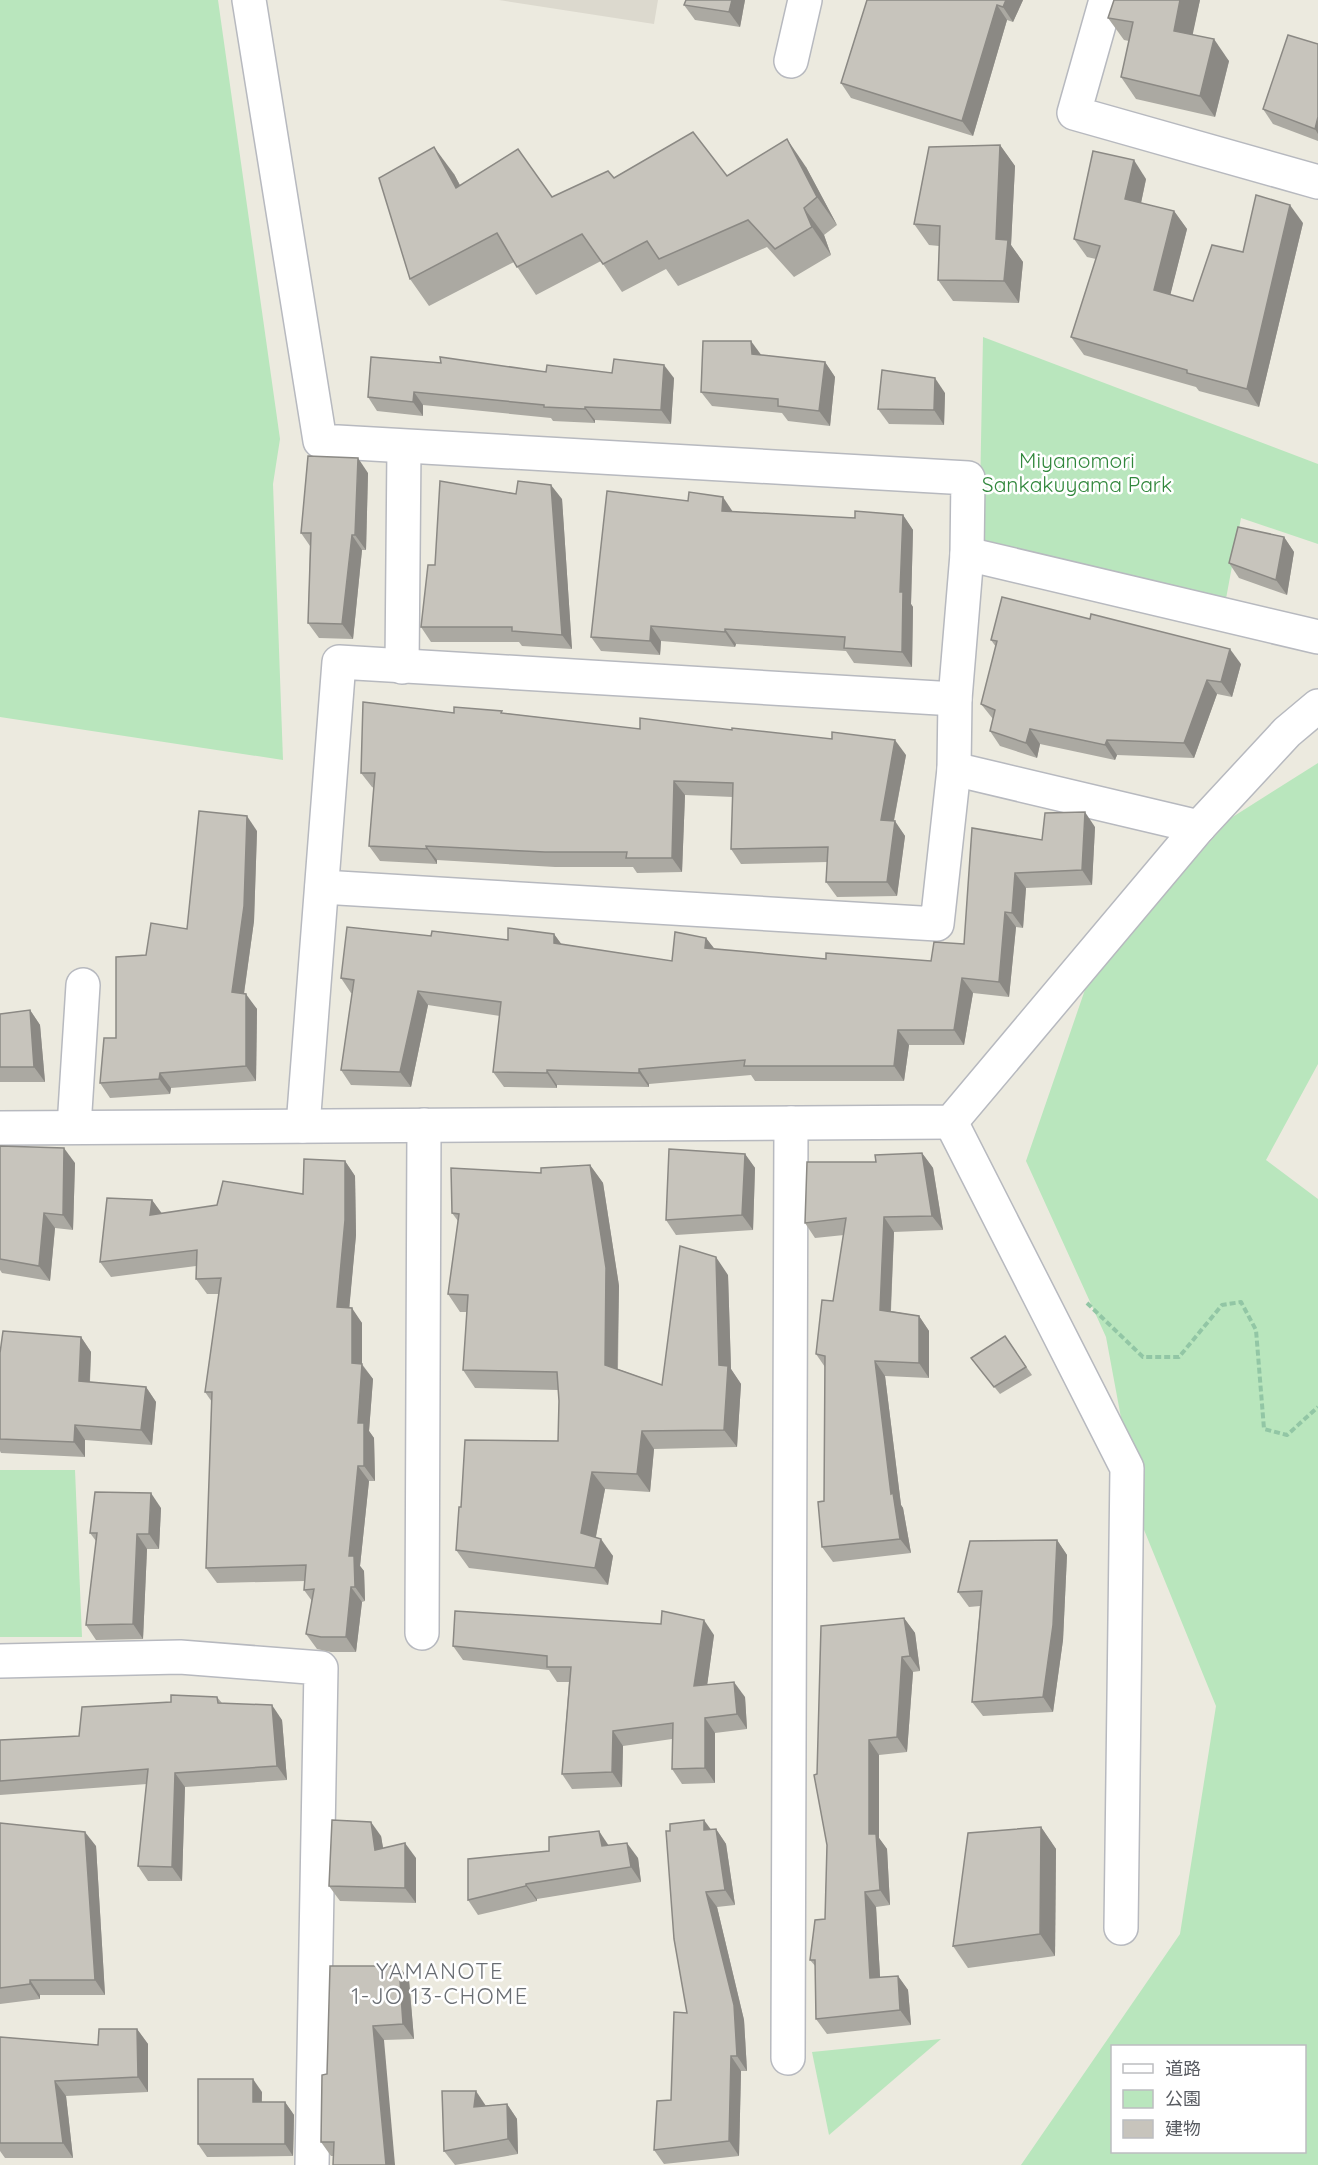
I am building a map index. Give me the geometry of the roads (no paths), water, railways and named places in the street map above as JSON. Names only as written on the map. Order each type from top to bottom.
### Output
[{"type":"street","points":[[249,0],[320,441],[968,477],[967,554],[955,699],[954,769],[937,924],[322,887]]},
{"type":"street","points":[[791,61],[805,0]]},
{"type":"street","points":[[1106,0],[1074,113],[1318,182]]},
{"type":"street","points":[[402,667],[404,447]]},
{"type":"street","points":[[967,554],[1318,637]]},
{"type":"street","points":[[303,1126],[339,662],[955,699]]},
{"type":"street","points":[[0,1128],[951,1122],[1199,827],[1287,732],[1318,706]]},
{"type":"street","points":[[954,769],[1199,827]]},
{"type":"street","points":[[74,1127],[83,986]]},
{"type":"street","points":[[951,1122],[1127,1468],[1121,1928]]},
{"type":"street","points":[[788,2058],[792,1123]]},
{"type":"street","points":[[422,1633],[424,1125]]},
{"type":"street","points":[[0,1661],[180,1657],[321,1668],[312,2165]]},
{"type":"district","name":"YAMANOTE 1-JO 13-CHOME","points":[[440,1984]]},
{"type":"park label","name":"Miyanomori Sankakuyama Park","points":[[1077,473]]}]
